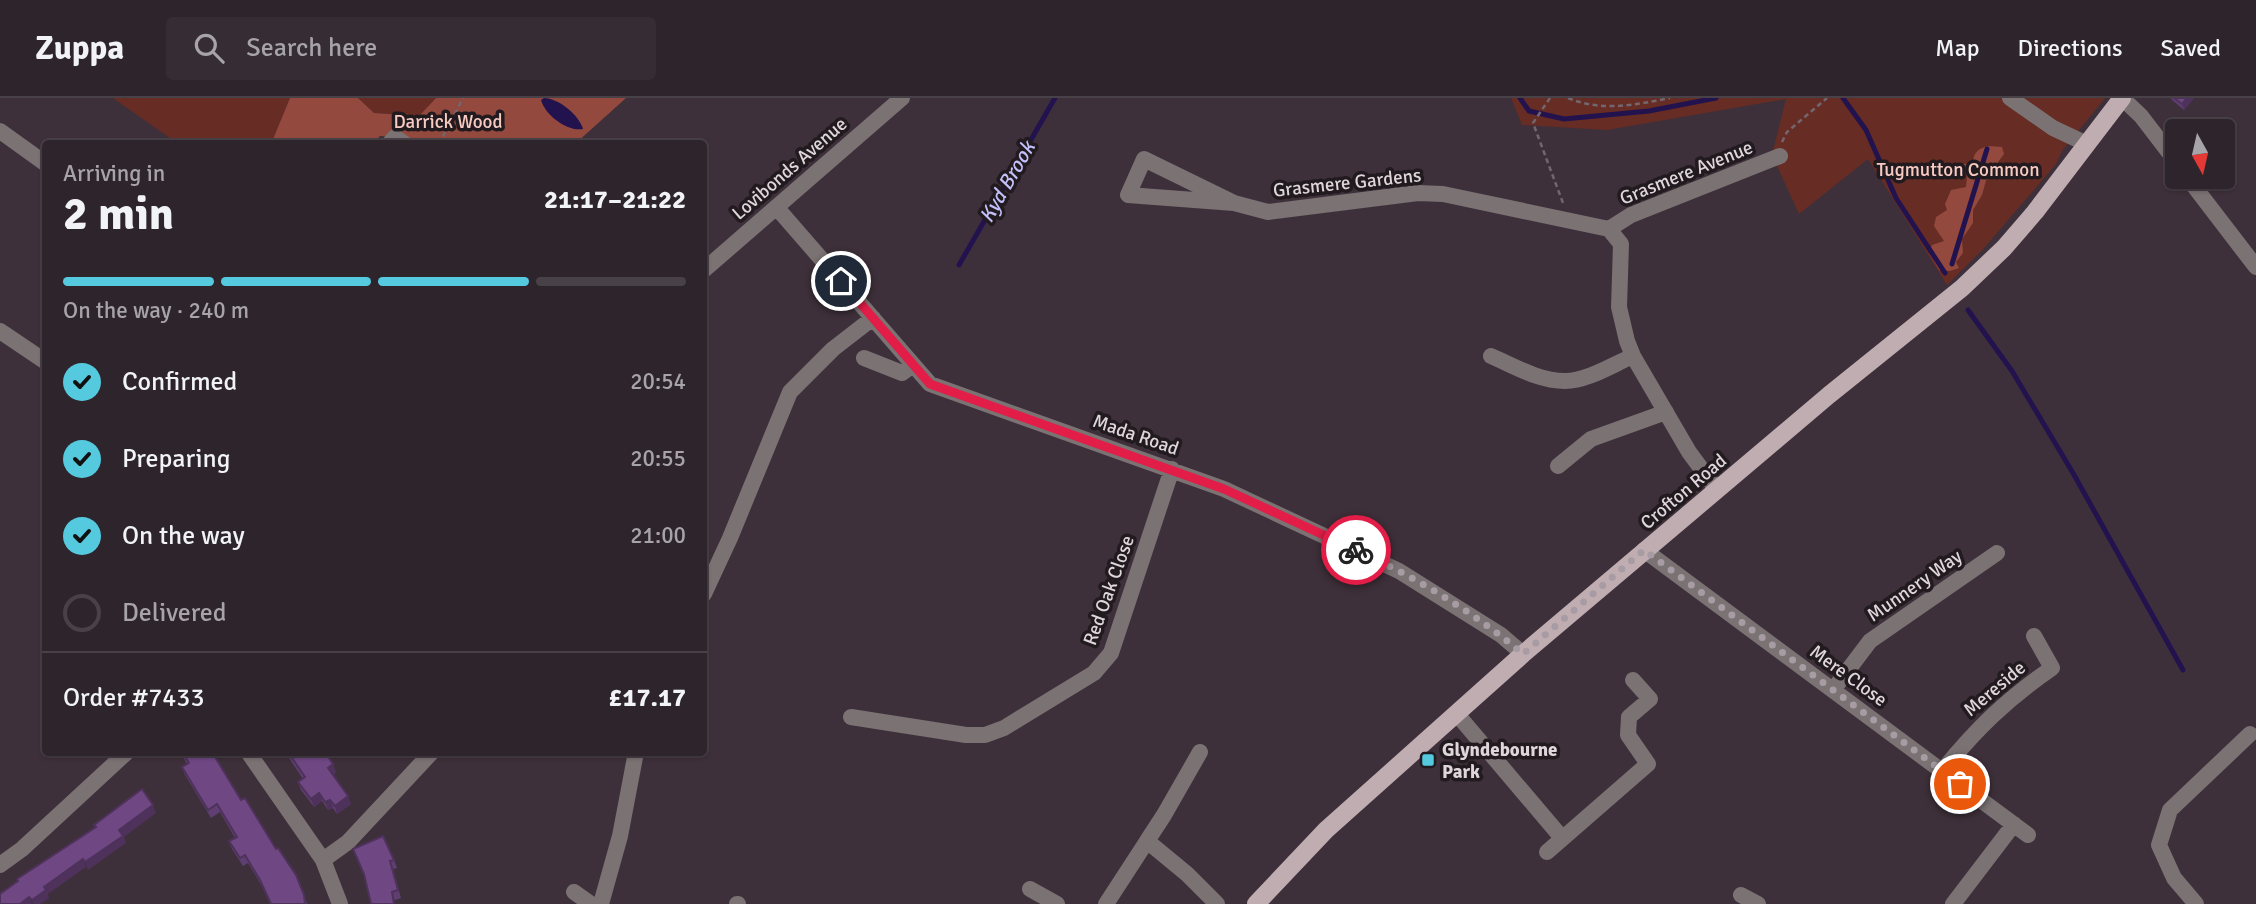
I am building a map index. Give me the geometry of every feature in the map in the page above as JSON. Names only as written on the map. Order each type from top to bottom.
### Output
[{"type":"main road","name":"Crofton Road","points":[[1256,904],[1326,830],[1523,654],[1644,550],[1962,288],[2004,248],[2035,212],[2122,98]]},
{"type":"street","name":"Lovibonds Avenue","points":[[707,267],[902,98]]},
{"type":"street","points":[[2010,98],[2053,128],[2087,144]]},
{"type":"street","points":[[2122,98],[2141,116],[2165,147]]},
{"type":"street","points":[[0,131],[42,161]]},
{"type":"street","name":"Grasmere Avenue","points":[[1609,229],[1631,215],[1780,156]]},
{"type":"street","name":"Grasmere Gardens","points":[[1234,203],[1144,159],[1128,195],[1234,203],[1268,212],[1418,193],[1443,194],[1609,229]]},
{"type":"street","points":[[2196,189],[2256,267]]},
{"type":"street","name":"Mada Road","points":[[777,208],[930,384],[1224,489],[1399,571],[1501,635],[1523,654]]},
{"type":"street","points":[[1609,229],[1621,244],[1619,307],[1621,323],[1633,356],[1689,452],[1717,490]]},
{"type":"street","points":[[707,588],[790,392],[833,349],[873,318]]},
{"type":"street","points":[[0,331],[42,359]]},
{"type":"street","points":[[1491,356],[1528,373],[1567,382],[1588,376],[1633,356]]},
{"type":"street","points":[[864,358],[902,373],[913,365]]},
{"type":"street","points":[[1558,466],[1591,439],[1666,412]]},
{"type":"street","name":"Red Oak Close","points":[[851,717],[966,735],[985,735],[1004,728],[1094,673],[1111,653],[1172,469]]},
{"type":"street","name":"Mere Close","points":[[1644,550],[2028,835]]},
{"type":"street","name":"Munnery Way","points":[[1833,690],[1870,641],[1997,553]]},
{"type":"street","name":"Mereside","points":[[1942,771],[1973,734],[2014,695],[2052,668],[2034,636]]},
{"type":"street","points":[[1546,852],[1648,764],[1628,735],[1629,717],[1650,699],[1633,680]]},
{"type":"street","points":[[1456,713],[1562,838]]},
{"type":"street","points":[[2196,904],[2174,878],[2159,845],[2170,810],[2249,734]]},
{"type":"street","points":[[1106,904],[1164,815],[1200,752]]},
{"type":"street","points":[[0,865],[22,849],[123,756]]},
{"type":"street","points":[[251,756],[323,860],[340,904]]},
{"type":"street","points":[[323,860],[356,834],[428,756]]},
{"type":"street","points":[[601,904],[620,836],[635,756]]},
{"type":"street","points":[[1953,904],[2014,824]]},
{"type":"street","points":[[1147,841],[1187,874],[1217,904]]},
{"type":"street","points":[[1030,890],[1057,904]]},
{"type":"street","points":[[574,892],[591,904]]},
{"type":"street","points":[[1741,895],[1758,904]]},
{"type":"path","points":[[441,140],[463,98]]},
{"type":"path","points":[[1550,98],[1533,123],[1569,219]]},
{"type":"path","points":[[1568,98],[1580,103],[1620,108],[1670,98]]},
{"type":"path","points":[[1780,156],[1787,132],[1826,98]]},
{"type":"green space","points":[[113,98],[290,98],[273,140],[173,140]]},
{"type":"green space","name":"Darrick Wood","points":[[290,98],[358,98],[374,113],[419,116],[436,98],[626,98],[579,140],[399,140],[380,136],[376,140],[273,140]]},
{"type":"green space","points":[[358,98],[436,98],[420,116],[374,113]]},
{"type":"green space","name":"Tugmutton Common","points":[[1511,98],[2105,98],[2062,151],[2056,164],[1984,248],[1947,285],[1868,159],[1799,214],[1772,155],[1786,99],[1607,130],[1522,125]]},
{"type":"green space","points":[[1989,146],[2002,147],[2004,154],[1987,177],[1982,195],[1973,210],[1973,223],[1962,239],[1963,253],[1956,262],[1959,268],[1939,270],[1929,253],[1932,245],[1944,241],[1934,226],[1936,217],[1947,210],[1945,204],[1951,190],[1966,187],[1967,177],[1961,172],[1964,164],[1973,163],[1977,151]]},
{"type":"shaded area","points":[[544,98],[567,108],[583,129],[570,128],[558,121],[543,106],[541,100]]},
{"type":"building","points":[[2174,98],[2187,98],[2182,104]]},
{"type":"building","points":[[185,756],[214,756],[241,800],[245,798],[276,849],[278,848],[296,875],[305,904],[271,904],[245,855],[240,858],[229,841],[237,837],[217,804],[208,810],[182,767],[189,763]]},
{"type":"building","points":[[291,756],[328,756],[333,764],[328,768],[348,796],[335,806],[330,800],[325,802],[319,793],[311,799],[298,782],[305,777]]},
{"type":"building","points":[[142,789],[153,805],[119,830],[123,836],[85,862],[83,859],[44,887],[46,890],[32,900],[29,897],[20,904],[0,904],[0,894],[18,881],[17,879],[96,827],[94,825]]},
{"type":"building","points":[[383,836],[394,860],[390,861],[398,890],[392,892],[394,904],[371,904],[364,874],[353,849]]},
{"type":"waterway","name":"Kyd Brook","points":[[959,265],[1055,98]]},
{"type":"waterway","points":[[1520,98],[1529,111],[1564,119],[1649,111],[1716,98]]},
{"type":"waterway","points":[[1843,98],[1866,130],[1896,198],[1945,273]]},
{"type":"waterway","points":[[1952,264],[1987,149]]},
{"type":"waterway","points":[[1968,310],[2012,371],[2073,473],[2183,670]]},
{"type":"way so far","points":[[1356,550],[1399,571],[1501,635],[1523,654],[1644,550],[1960,784]]},
{"type":"place","name":"Glyndebourne Park","points":[[1428,760]]},
{"type":"route","points":[[841,281],[930,384],[1224,489],[1356,550]]}]
